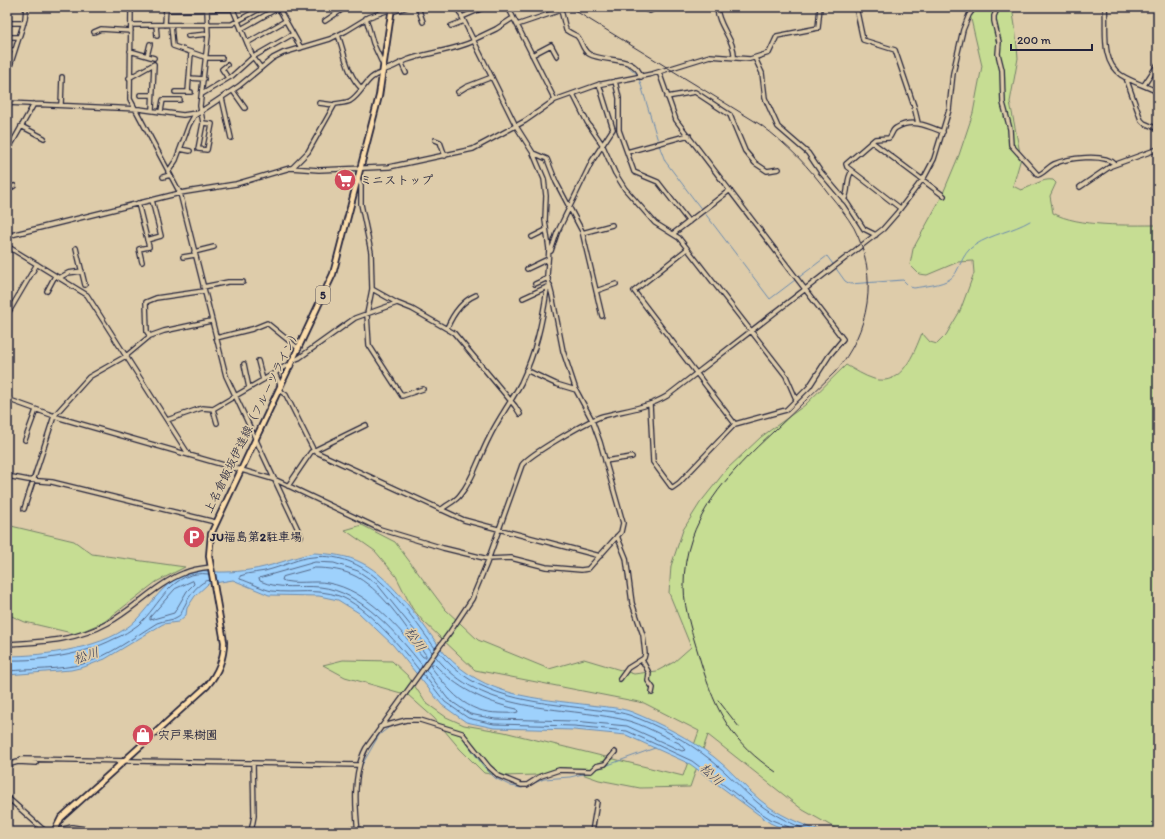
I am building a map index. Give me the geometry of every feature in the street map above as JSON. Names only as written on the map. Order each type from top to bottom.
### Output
[{"type":"main road","name":"上名倉飯坂伊達線（フルーツライン）","points":[[54,832],[61,818],[126,760],[215,676],[221,662],[224,645],[211,567],[209,545],[215,522],[294,360],[333,274],[379,96],[392,9]]},
{"type":"street","points":[[8,7],[7,23],[24,23]]},
{"type":"street","points":[[7,74],[9,63],[24,23],[26,7]]},
{"type":"street","points":[[131,7],[129,78],[130,99],[180,193],[226,376],[301,536]]},
{"type":"street","points":[[131,25],[232,24],[256,9],[263,7]]},
{"type":"street","points":[[325,22],[346,7]]},
{"type":"street","points":[[379,7],[382,12]]},
{"type":"street","points":[[163,177],[169,173],[175,163],[191,120],[199,112],[233,91],[275,56],[338,35],[366,18],[382,12],[407,7]]},
{"type":"street","points":[[418,7],[423,22]]},
{"type":"street","points":[[7,399],[54,416],[276,480],[384,530],[443,548],[489,558],[506,558],[546,567],[585,570],[600,556],[617,536],[622,530],[624,524],[600,442],[592,420],[576,390],[563,352],[548,278],[549,252],[546,230],[545,183],[533,153],[516,126],[457,7]]},
{"type":"street","points":[[462,17],[485,7]]},
{"type":"street","points":[[508,7],[555,100]]},
{"type":"street","points":[[609,8],[625,7]]},
{"type":"street","points":[[639,7],[650,11],[657,7]]},
{"type":"street","points":[[689,7],[696,7]]},
{"type":"street","points":[[717,7],[718,18],[734,50],[734,57]]},
{"type":"street","points":[[7,236],[180,193],[218,188],[292,168],[320,170],[395,166],[480,147],[516,126],[555,100],[599,84],[640,77],[710,56],[755,58],[770,52],[777,36],[818,28],[820,7]]},
{"type":"street","points":[[856,7],[863,40],[895,50],[914,106],[918,123]]},
{"type":"street","points":[[332,831],[358,830],[358,765],[366,748],[380,727],[462,616],[472,599],[489,558],[517,478],[525,462],[536,453],[592,420],[650,404],[667,396],[886,226],[922,180],[934,159],[949,110],[953,73],[963,30],[969,15],[975,7]]},
{"type":"street","points":[[998,7],[994,16],[999,42],[998,54],[1002,70],[1004,105],[1013,150],[1038,175],[1053,165],[1074,158],[1109,160],[1115,164]]},
{"type":"street","points":[[1105,7],[1109,61],[1117,72],[1126,78],[1158,92]]},
{"type":"street","points":[[166,25],[166,9],[207,10],[233,8],[237,22],[253,57],[261,68]]},
{"type":"street","points":[[241,29],[278,8],[301,48]]},
{"type":"street","points":[[203,123],[212,124],[207,150],[198,149],[203,123],[199,112],[208,34],[207,10]]},
{"type":"street","points":[[517,25],[561,10],[566,30],[577,37],[588,53],[597,57],[627,62],[639,72],[640,77]]},
{"type":"street","points":[[366,18],[383,70]]},
{"type":"street","points":[[319,103],[334,105],[350,101],[362,90],[373,75],[401,62],[421,55],[459,48],[496,29],[513,18]]},
{"type":"street","points":[[247,43],[286,21]]},
{"type":"street","points":[[451,26],[464,21]]},
{"type":"street","points":[[156,25],[157,36]]},
{"type":"street","points":[[171,25],[173,46],[205,58],[222,58]]},
{"type":"street","points":[[94,32],[102,29],[131,31]]},
{"type":"street","points":[[188,36],[208,34]]},
{"type":"street","points":[[202,94],[228,78],[253,57],[292,34]]},
{"type":"street","points":[[338,35],[347,65],[356,83],[362,90]]},
{"type":"street","points":[[7,37],[19,37]]},
{"type":"street","points":[[147,56],[150,44]]},
{"type":"street","points":[[532,55],[551,45],[557,56]]},
{"type":"street","points":[[7,50],[15,50]]},
{"type":"street","points":[[130,51],[154,58]]},
{"type":"street","points":[[175,92],[189,92],[191,53]]},
{"type":"street","points":[[755,58],[762,73],[764,96],[776,124],[808,154],[844,200],[864,229],[876,235]]},
{"type":"street","points":[[401,62],[406,73]]},
{"type":"street","points":[[129,78],[154,64],[152,110]]},
{"type":"street","points":[[1144,85],[1158,64]]},
{"type":"street","points":[[227,65],[222,69],[228,78]]},
{"type":"street","points":[[650,404],[654,463],[671,488],[679,483],[735,424],[785,411],[811,384],[829,356],[843,339],[806,288],[674,116],[659,72]]},
{"type":"street","points":[[61,105],[62,77]]},
{"type":"street","points":[[458,92],[466,87],[492,77]]},
{"type":"street","points":[[189,78],[204,79]]},
{"type":"street","points":[[1126,78],[1141,120],[1144,123],[1158,128]]},
{"type":"street","points":[[615,81],[619,98],[619,129],[635,173],[658,182],[689,222]]},
{"type":"street","points":[[599,84],[613,128]]},
{"type":"street","points":[[233,91],[245,108]]},
{"type":"street","points":[[667,97],[695,92],[723,110],[732,118],[738,137],[747,154],[766,170],[779,169]]},
{"type":"street","points":[[573,94],[587,122],[602,144],[618,178],[625,189],[655,223],[674,233],[788,379],[796,399]]},
{"type":"street","points":[[140,95],[152,95]]},
{"type":"street","points":[[222,98],[231,138]]},
{"type":"street","points":[[161,111],[163,100],[180,100]]},
{"type":"street","points":[[7,103],[152,110],[183,114],[199,112]]},
{"type":"street","points":[[7,152],[34,104]]},
{"type":"street","points":[[292,168],[308,152],[334,105]]},
{"type":"street","points":[[900,208],[852,171],[846,164],[876,139],[889,138],[894,130],[899,127],[918,123],[943,132]]},
{"type":"street","points":[[21,126],[44,138]]},
{"type":"street","points":[[613,128],[619,129]]},
{"type":"street","points":[[549,252],[551,251],[557,233],[570,209],[592,160],[613,128]]},
{"type":"street","points":[[627,152],[689,135]]},
{"type":"street","points":[[435,140],[440,142],[445,156]]},
{"type":"street","points":[[872,142],[944,196]]},
{"type":"street","points":[[180,149],[190,150]]},
{"type":"street","points":[[1080,187],[1115,164],[1158,149]]},
{"type":"street","points":[[533,153],[547,159],[556,182],[582,233],[602,316]]},
{"type":"street","points":[[844,200],[846,197],[848,178],[852,171]]},
{"type":"street","points":[[358,179],[361,185],[361,204],[371,249],[372,289],[367,314],[369,345],[400,394],[405,396],[423,389]]},
{"type":"street","points":[[7,186],[12,188],[14,186]]},
{"type":"street","points":[[674,233],[730,190]]},
{"type":"street","points":[[147,240],[161,236],[152,200]]},
{"type":"street","points":[[138,203],[149,247],[139,249],[142,262]]},
{"type":"street","points":[[582,233],[612,225]]},
{"type":"street","points":[[532,237],[546,230]]},
{"type":"street","points":[[7,246],[85,293],[189,455]]},
{"type":"street","points":[[183,257],[214,247]]},
{"type":"street","points":[[76,248],[85,285]]},
{"type":"street","points":[[687,249],[634,290],[735,424]]},
{"type":"street","points":[[527,269],[548,260]]},
{"type":"street","points":[[7,315],[37,264]]},
{"type":"street","points":[[47,291],[57,277],[68,273],[82,271]]},
{"type":"street","points":[[535,284],[548,278]]},
{"type":"street","points":[[150,336],[147,328],[146,302],[156,298],[203,289],[228,282],[243,282]]},
{"type":"street","points":[[596,291],[616,284]]},
{"type":"street","points":[[523,298],[549,286]]},
{"type":"street","points":[[441,510],[456,500],[474,473],[488,439],[526,370],[541,330],[549,286]]},
{"type":"street","points":[[372,289],[454,333],[520,414]]},
{"type":"street","points":[[446,328],[458,308],[476,295]]},
{"type":"street","points":[[294,360],[355,318],[397,303]]},
{"type":"street","points":[[24,509],[54,416],[89,378],[126,356],[150,336],[164,331],[211,321]]},
{"type":"street","points":[[216,338],[252,329],[267,323],[299,349]]},
{"type":"street","points":[[258,361],[263,380]]},
{"type":"street","points":[[244,364],[250,388]]},
{"type":"street","points":[[167,420],[202,408],[213,409],[287,365],[291,366]]},
{"type":"street","points":[[526,370],[556,384],[576,390]]},
{"type":"street","points":[[275,373],[280,388],[286,395],[313,450],[464,520],[600,556]]},
{"type":"street","points":[[213,409],[217,423]]},
{"type":"street","points":[[25,440],[36,410]]},
{"type":"street","points":[[288,486],[313,450],[366,425]]},
{"type":"street","points":[[605,461],[632,457]]},
{"type":"street","points":[[7,476],[34,481],[52,482],[215,522]]},
{"type":"street","points":[[617,536],[624,553],[632,603],[644,642],[645,655],[642,660],[628,668],[620,679]]},
{"type":"street","points":[[7,644],[53,641],[90,632],[122,615],[176,577],[190,571],[211,567]]},
{"type":"street","points":[[642,660],[648,671],[648,682],[653,688],[652,693]]},
{"type":"street","points":[[380,727],[406,720],[420,720],[462,733],[488,767],[499,776],[521,786],[530,784],[541,776],[559,770],[591,771],[596,766],[605,764],[615,752]]},
{"type":"street","points":[[18,762],[20,759],[358,765]]},
{"type":"street","points":[[7,765],[18,762],[36,763]]},
{"type":"street","points":[[251,832],[254,816],[253,763]]},
{"type":"street","points":[[7,797],[44,831]]},
{"type":"street","points":[[592,832],[597,802]]},
{"type":"street","points":[[54,832],[72,827],[104,832]]},
{"type":"street","points":[[35,832],[44,831]]},
{"type":"shaded area","points":[[355,170],[356,173],[352,192],[343,190],[338,171]]},
{"type":"green space","points":[[976,7],[1012,7],[1018,58],[1010,102],[1021,158],[1013,186],[1021,190],[1041,181],[1053,180],[1056,183],[1050,196],[1053,213],[1064,218],[1090,223],[1158,225],[1158,832],[842,832],[803,810],[708,735],[690,787],[640,788],[599,780],[565,768],[535,775],[503,776],[484,773],[460,749],[434,718],[408,695],[345,677],[323,665],[343,660],[392,661],[408,676],[426,703],[446,717],[464,725],[504,732],[683,776],[699,731],[644,703],[475,670],[423,621],[412,608],[396,576],[375,551],[345,530],[362,525],[395,542],[445,609],[478,640],[549,669],[584,659],[634,674],[657,671],[674,662],[691,647],[669,593],[671,566],[683,530],[700,503],[727,469],[761,437],[805,405],[846,365],[863,375],[874,379],[884,380],[892,378],[906,366],[922,333],[930,342],[937,344],[946,335],[960,311],[974,273],[973,261],[958,262],[927,275],[919,274],[910,265],[913,249],[941,198],[959,155],[973,113],[982,66],[970,15]]},
{"type":"green space","points":[[7,525],[74,541],[92,554],[185,567],[156,582],[104,622],[76,634],[25,622],[7,614]]},
{"type":"water","name":"松川","points":[[314,553],[332,554],[350,558],[362,563],[385,579],[407,604],[445,654],[477,679],[494,687],[530,697],[611,707],[632,712],[674,732],[704,750],[726,767],[754,795],[774,810],[782,815],[822,832],[791,832],[770,823],[690,764],[626,735],[574,730],[494,728],[466,722],[442,705],[393,645],[359,613],[338,600],[319,596],[269,595],[233,580],[208,584],[195,596],[187,608],[186,615],[178,622],[163,624],[105,659],[71,670],[7,675],[7,656],[57,652],[93,644],[124,630],[136,620],[169,583],[189,572],[234,572],[249,570],[266,567]]},
{"type":"waterway","points":[[567,33],[577,38],[581,47]]},
{"type":"waterway","points":[[627,65],[638,75],[658,141]]},
{"type":"waterway","points":[[659,145],[665,161],[702,210]]},
{"type":"waterway","points":[[704,212],[770,299],[795,280]]},
{"type":"waterway","points":[[798,278],[827,256],[845,281],[850,284],[903,280],[910,287],[914,288],[938,284],[950,279],[953,276],[966,253],[975,245],[988,238],[1030,221]]},
{"type":"waterway","points":[[362,765],[379,735],[392,725]]},
{"type":"waterway","points":[[447,730],[461,735],[484,767],[495,778],[511,786],[522,788],[544,779],[570,777],[587,773]]},
{"type":"waterway","points":[[594,770],[655,748]]},
{"type":"waterway","points":[[7,761],[15,761]]},
{"type":"railway","points":[[569,7],[761,125],[780,140],[806,166],[842,211],[854,228],[862,246],[868,284],[867,303],[863,322],[847,356],[835,372],[757,447],[725,481],[700,519],[691,540],[686,562],[684,596],[701,663],[713,697],[737,738],[748,750],[776,772]]},
{"type":"railway","points":[[718,700],[739,727]]},
{"type":"place","name":"ミニストップ","points":[[345,180]]},
{"type":"place","name":"JU福島第2駐車場","points":[[194,537]]},
{"type":"place","name":"宍戸果樹園","points":[[143,735]]}]
